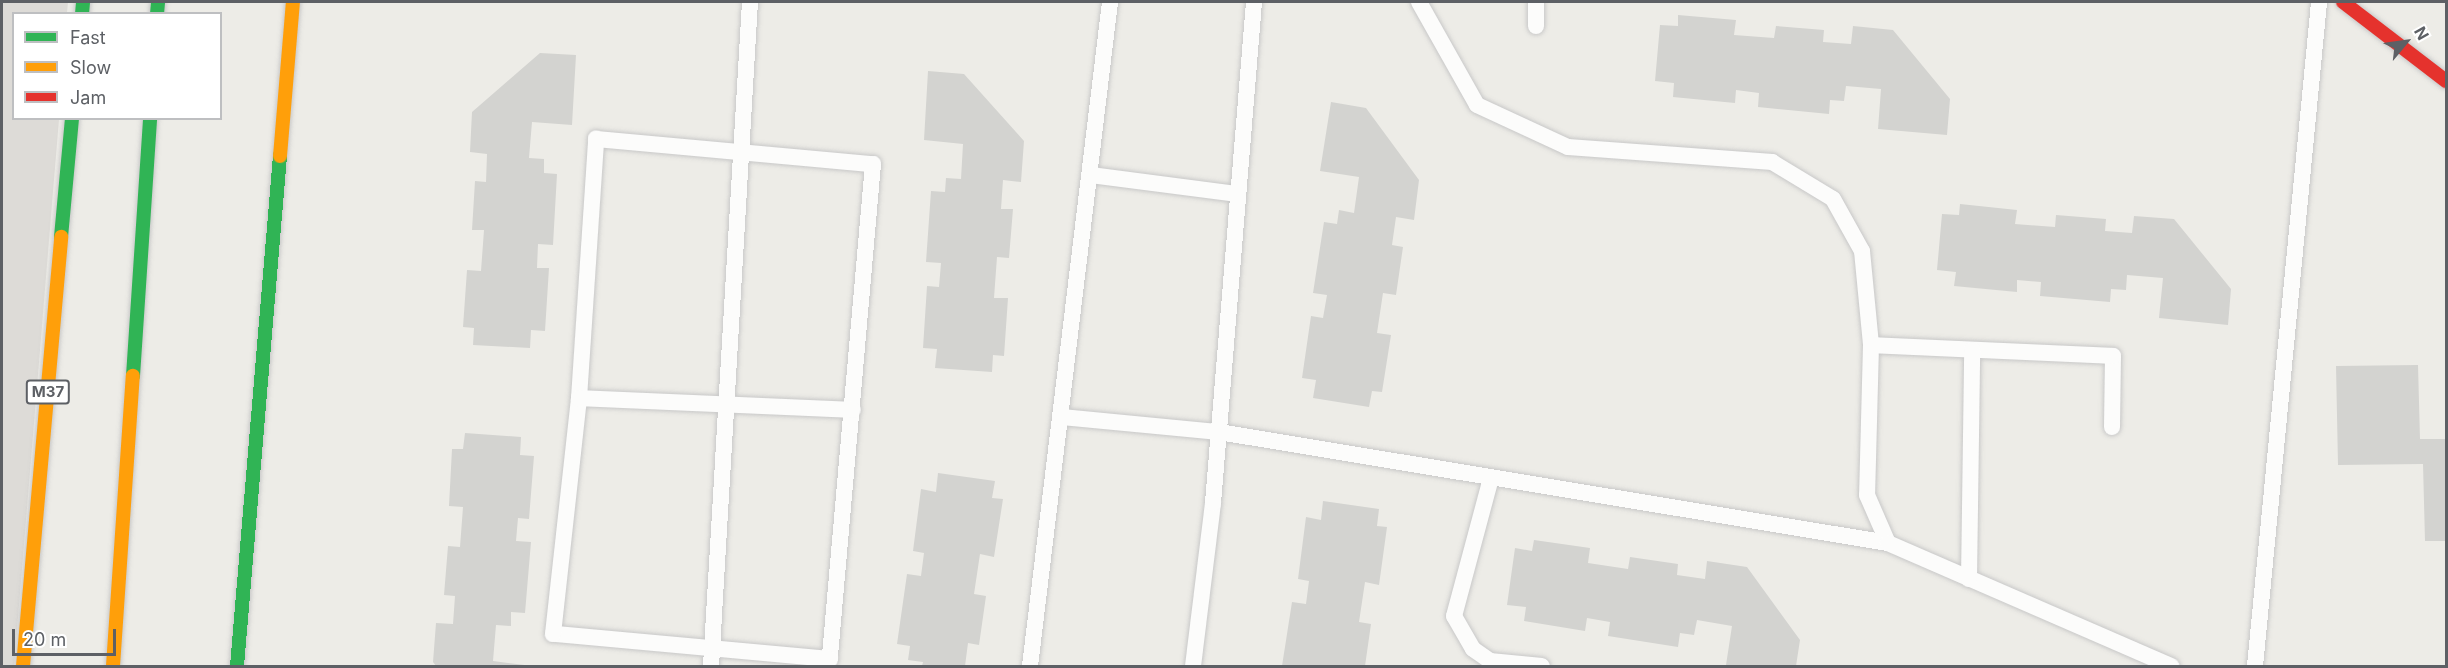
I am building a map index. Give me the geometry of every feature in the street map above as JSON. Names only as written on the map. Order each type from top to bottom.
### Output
[{"type":"main road","points":[[237,666],[293,2]]},
{"type":"main road","points":[[2343,2],[2446,81]]},
{"type":"main road","name":"M37","points":[[23,666],[72,120]]},
{"type":"main road","points":[[113,666],[150,120]]},
{"type":"lane","points":[[711,666],[750,2]]},
{"type":"lane","points":[[1030,666],[1062,417],[1110,2]]},
{"type":"lane","points":[[1193,666],[1219,432],[1254,2]]},
{"type":"lane","points":[[1419,2],[1477,105],[1568,147],[1772,162],[1833,199],[1862,251],[1871,345],[1867,495],[1888,543]]},
{"type":"lane","points":[[1536,2],[1536,26]]},
{"type":"lane","points":[[2255,666],[2319,2]]},
{"type":"lane","points":[[596,139],[873,164],[830,659],[553,634],[579,398],[596,139]]},
{"type":"lane","points":[[1091,175],[1238,194]]},
{"type":"lane","points":[[1871,345],[2113,356],[2112,427]]},
{"type":"lane","points":[[1969,579],[1972,350]]},
{"type":"lane","points":[[579,398],[853,410]]},
{"type":"lane","points":[[1062,417],[1219,432],[1888,543],[2171,666]]},
{"type":"lane","points":[[1491,478],[1454,616],[1473,649],[1490,664],[1542,666]]},
{"type":"shaded area","points":[[2,2],[68,2],[67,12],[12,12],[12,120],[59,120],[14,666],[2,666]]},
{"type":"building","points":[[1678,15],[1736,20],[1734,35],[1774,38],[1776,26],[1824,30],[1823,42],[1851,44],[1853,26],[1893,30],[1950,99],[1947,135],[1878,129],[1881,89],[1846,86],[1844,101],[1830,100],[1829,114],[1758,107],[1759,93],[1736,90],[1735,103],[1673,97],[1674,83],[1655,81],[1660,25],[1678,26]]},
{"type":"building","points":[[540,53],[576,55],[572,125],[532,122],[529,158],[544,159],[544,173],[557,174],[553,245],[538,244],[537,268],[549,268],[545,331],[531,330],[530,348],[473,345],[474,328],[463,327],[467,270],[481,271],[484,230],[472,230],[475,181],[486,182],[487,154],[470,152],[472,112]]},
{"type":"building","points":[[928,71],[964,74],[1024,141],[1021,182],[1003,180],[1001,209],[1013,209],[1009,258],[997,257],[994,298],[1008,298],[1004,356],[993,355],[992,372],[935,368],[937,349],[923,348],[927,286],[939,287],[941,263],[926,262],[931,191],[945,192],[946,178],[961,179],[963,144],[924,140]]},
{"type":"building","points":[[1331,102],[1366,108],[1419,180],[1414,220],[1396,217],[1392,245],[1403,247],[1396,295],[1383,293],[1377,333],[1391,335],[1382,392],[1372,391],[1369,407],[1313,398],[1316,380],[1302,378],[1311,316],[1323,318],[1327,295],[1313,293],[1324,222],[1337,224],[1339,210],[1354,213],[1359,177],[1320,171]]},
{"type":"building","points":[[1960,204],[2017,210],[2015,224],[2055,227],[2056,215],[2106,219],[2105,231],[2132,233],[2134,216],[2174,219],[2231,289],[2228,325],[2159,318],[2163,278],[2127,275],[2126,290],[2111,289],[2110,302],[2040,296],[2041,282],[2017,280],[2017,292],[1954,286],[1956,272],[1937,270],[1942,214],[1959,215]]},
{"type":"building","points":[[2418,365],[2420,439],[2446,439],[2446,541],[2425,541],[2423,464],[2338,465],[2336,366]]},
{"type":"building","points":[[465,433],[521,437],[520,455],[534,456],[529,519],[518,518],[516,541],[531,542],[525,613],[511,612],[511,626],[496,625],[493,661],[533,666],[436,666],[433,662],[436,623],[453,624],[455,596],[444,595],[448,546],[460,547],[463,507],[449,506],[452,449],[463,449]]},
{"type":"building","points":[[938,473],[995,481],[992,498],[1003,499],[994,557],[980,554],[974,594],[986,596],[979,645],[968,643],[965,666],[922,666],[923,662],[908,660],[910,646],[897,644],[907,574],[921,576],[924,553],[913,551],[921,489],[936,492]]},
{"type":"building","points":[[1323,501],[1379,509],[1377,526],[1387,527],[1379,585],[1365,582],[1359,622],[1371,624],[1365,666],[1282,666],[1292,602],[1306,604],[1309,581],[1298,579],[1306,517],[1321,520]]},
{"type":"building","points":[[1534,540],[1590,548],[1588,563],[1628,569],[1630,557],[1678,564],[1677,575],[1705,579],[1707,561],[1747,567],[1800,640],[1796,666],[1726,665],[1732,626],[1697,620],[1694,635],[1680,633],[1678,647],[1608,636],[1610,622],[1587,618],[1585,631],[1524,621],[1526,607],[1507,605],[1515,548],[1532,551]]},
{"type":"traffic: fast","points":[[82,12],[83,2]]},
{"type":"traffic: fast","points":[[157,12],[158,2]]},
{"type":"traffic: fast","points":[[61,237],[72,120]]},
{"type":"traffic: fast","points":[[133,376],[150,120]]},
{"type":"traffic: fast","points":[[237,666],[280,156]]},
{"type":"traffic: slow","points":[[280,156],[293,2]]},
{"type":"traffic: slow","points":[[23,666],[61,237]]},
{"type":"traffic: slow","points":[[113,666],[133,376]]},
{"type":"traffic: jam","points":[[2343,2],[2446,81]]}]
